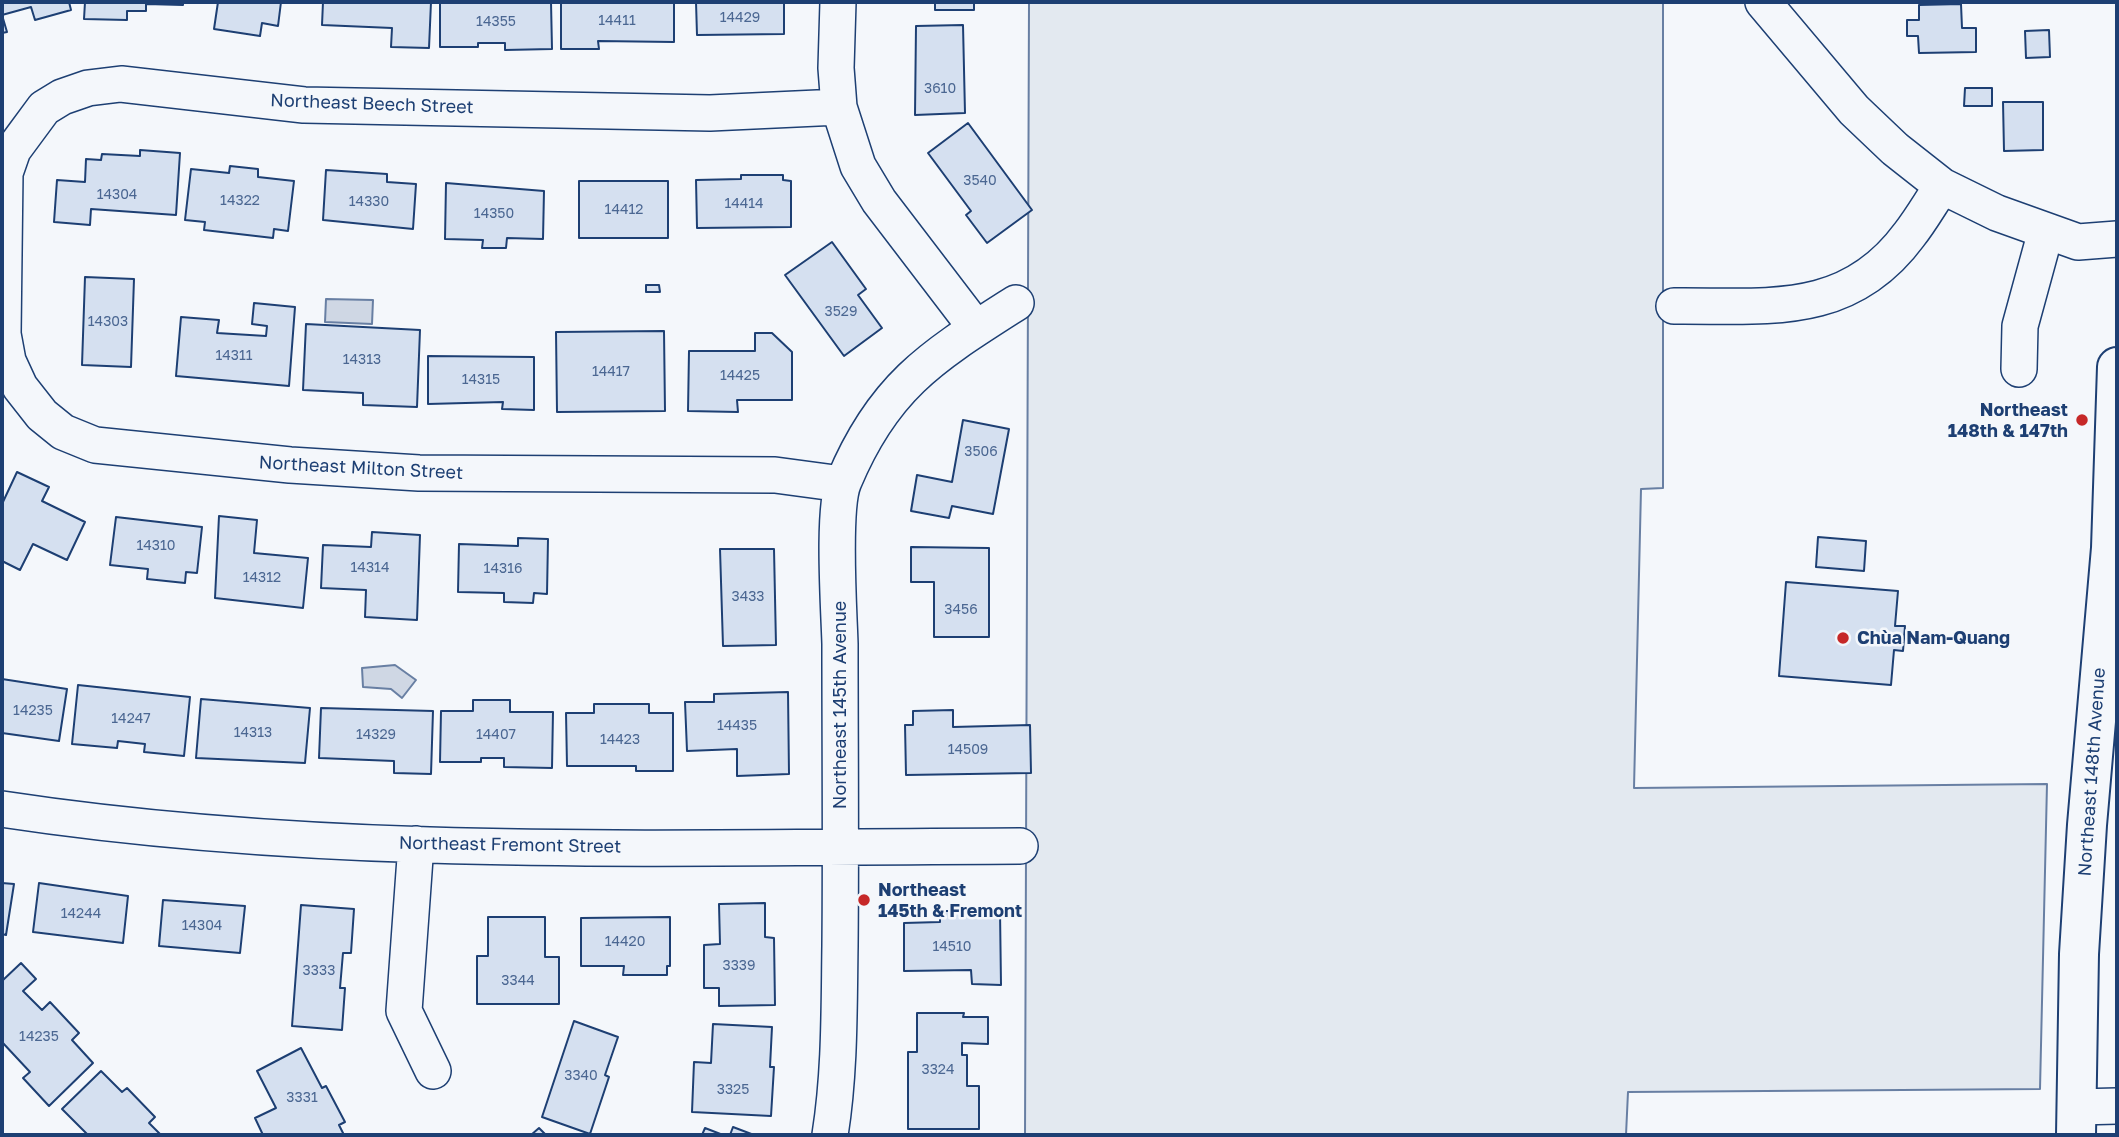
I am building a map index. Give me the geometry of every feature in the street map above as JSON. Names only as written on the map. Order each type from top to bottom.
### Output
[{"type":"main road","name":"Northeast 148th Avenue","points":[[2076,1121],[2086,838],[2111,548],[2117,368]]},
{"type":"street","points":[[838,2],[836,68],[839,107],[858,166],[872,189],[976,328]]},
{"type":"street","points":[[1763,2],[1854,110],[1895,149],[1942,186],[1997,213],[2078,242],[2117,239]]},
{"type":"street","name":"Northeast Beech Street","points":[[3,273],[2,193],[13,150],[44,108],[62,97],[88,88],[121,84],[317,105],[710,113],[839,107]]},
{"type":"street","points":[[1674,306],[1798,304],[1823,299],[1850,287],[1882,265],[1909,237],[1942,186]]},
{"type":"street","points":[[2018,369],[2020,326],[2046,231]]},
{"type":"street","name":"Northeast Milton Street","points":[[3,273],[3,334],[8,361],[20,387],[41,415],[64,432],[95,445],[290,465],[418,473],[775,475],[842,484]]},
{"type":"street","name":"Northeast 145th Avenue","points":[[830,1135],[838,1084],[841,846],[839,536],[842,484],[879,414],[902,385],[930,359],[1016,303]]},
{"type":"street","name":"Northeast Fremont Street","points":[[2,808],[231,833],[416,844],[534,847],[1020,846]]},
{"type":"street","points":[[416,844],[404,1011],[433,1071]]},
{"type":"street","points":[[2076,1121],[2117,1106]]},
{"type":"shaded area","points":[[1029,2],[1663,2],[1663,488],[1641,489],[1634,788],[2047,784],[2040,1089],[1628,1092],[1626,1135],[1025,1135]]},
{"type":"shaded area","points":[[326,299],[373,300],[372,324],[325,322]]},
{"type":"shaded area","points":[[395,665],[416,680],[402,698],[391,689],[363,687],[362,668]]},
{"type":"building","points":[[2,2],[69,2],[71,10],[35,20],[31,7],[2,15]]},
{"type":"building","points":[[85,2],[183,2],[183,5],[146,4],[146,11],[127,11],[127,20],[84,19]]},
{"type":"building","points":[[218,2],[281,2],[278,26],[262,23],[260,36],[214,29]]},
{"type":"building","points":[[323,2],[431,2],[429,48],[391,47],[392,28],[322,25]]},
{"type":"building","points":[[440,2],[551,2],[552,49],[505,50],[505,43],[478,43],[478,47],[440,47]]},
{"type":"building","points":[[561,2],[674,2],[674,42],[598,41],[599,49],[561,49]]},
{"type":"building","points":[[696,2],[784,2],[784,34],[697,35]]},
{"type":"building","points":[[935,2],[974,2],[974,10],[935,10]]},
{"type":"building","points":[[1961,4],[1962,28],[1976,28],[1976,52],[1919,53],[1918,36],[1907,36],[1907,20],[1919,20],[1919,5]]},
{"type":"building","points":[[2,15],[7,32],[2,33]]},
{"type":"building","points":[[963,25],[965,113],[915,115],[916,26]]},
{"type":"building","points":[[2049,30],[2050,57],[2026,58],[2025,31]]},
{"type":"building","points":[[1965,88],[1992,88],[1992,106],[1964,106]]},
{"type":"building","points":[[2003,102],[2043,102],[2043,150],[2004,151]]},
{"type":"building","points":[[968,123],[1032,210],[987,243],[966,215],[971,211],[928,153]]},
{"type":"building","points":[[140,150],[180,153],[176,215],[91,209],[90,225],[54,222],[57,180],[85,182],[86,159],[101,160],[102,154],[140,156]]},
{"type":"building","points":[[230,166],[258,169],[258,177],[294,181],[288,231],[274,229],[273,238],[204,230],[205,222],[185,220],[191,169],[229,173]]},
{"type":"building","points":[[326,170],[387,174],[387,182],[416,184],[413,229],[323,220]]},
{"type":"building","points":[[741,175],[783,175],[783,180],[791,181],[791,227],[697,228],[696,180],[741,179]]},
{"type":"building","points":[[579,181],[668,181],[668,238],[579,238]]},
{"type":"building","points":[[446,183],[544,191],[543,239],[507,238],[506,248],[482,248],[483,240],[445,239]]},
{"type":"building","points":[[832,242],[866,289],[858,295],[882,328],[844,356],[785,275]]},
{"type":"building","points":[[85,277],[134,279],[131,367],[82,365]]},
{"type":"building","points":[[646,285],[659,285],[660,292],[646,292]]},
{"type":"building","points":[[254,303],[295,307],[289,386],[176,376],[181,317],[219,320],[217,333],[266,336],[267,326],[252,324]]},
{"type":"building","points":[[306,324],[420,330],[417,407],[363,405],[363,393],[303,390]]},
{"type":"building","points":[[664,331],[665,411],[557,412],[556,332]]},
{"type":"building","points":[[755,333],[772,333],[792,352],[792,400],[737,400],[738,412],[688,411],[689,351],[755,351]]},
{"type":"building","points":[[428,356],[534,357],[534,410],[502,409],[503,402],[428,404]]},
{"type":"building","points":[[963,420],[1009,429],[993,514],[952,506],[949,518],[911,511],[917,475],[952,482]]},
{"type":"building","points":[[17,472],[49,487],[42,501],[85,522],[67,560],[33,544],[20,570],[2,561],[2,504]]},
{"type":"building","points":[[219,516],[257,520],[254,553],[308,558],[303,608],[215,598]]},
{"type":"building","points":[[116,517],[202,527],[197,573],[186,572],[185,583],[147,579],[148,569],[110,565]]},
{"type":"building","points":[[372,532],[420,535],[417,620],[365,617],[366,590],[321,588],[323,545],[371,547]]},
{"type":"building","points":[[1818,537],[1866,541],[1864,571],[1816,567]]},
{"type":"building","points":[[518,538],[548,539],[547,594],[534,593],[533,603],[504,602],[504,593],[458,592],[459,544],[518,546]]},
{"type":"building","points":[[911,547],[989,548],[989,637],[934,637],[934,582],[911,582]]},
{"type":"building","points":[[720,549],[774,549],[776,645],[723,646]]},
{"type":"building","name":"Chùa Nam-Quang","points":[[1786,582],[1898,591],[1895,626],[1905,626],[1903,651],[1894,650],[1891,685],[1779,676]]},
{"type":"building","points":[[2,679],[67,689],[59,741],[2,733]]},
{"type":"building","points":[[78,685],[190,697],[184,756],[144,752],[145,744],[118,741],[117,748],[72,744]]},
{"type":"building","points":[[788,692],[789,774],[737,776],[737,749],[687,751],[685,702],[714,702],[714,694]]},
{"type":"building","points":[[201,699],[310,708],[305,763],[196,758]]},
{"type":"building","points":[[473,700],[510,700],[510,712],[553,712],[552,768],[504,767],[504,758],[481,758],[481,762],[440,762],[441,711],[473,711]]},
{"type":"building","points":[[594,704],[649,704],[649,713],[673,713],[673,771],[636,771],[636,766],[567,766],[566,713],[594,713]]},
{"type":"building","points":[[321,708],[433,711],[431,774],[394,773],[394,761],[319,758]]},
{"type":"building","points":[[953,710],[953,727],[1030,725],[1031,773],[906,775],[905,725],[913,725],[913,711]]},
{"type":"building","points":[[2,883],[14,884],[6,935],[2,934]]},
{"type":"building","points":[[39,883],[128,896],[123,943],[33,932]]},
{"type":"building","points":[[163,900],[245,906],[240,953],[159,946]]},
{"type":"building","points":[[765,903],[765,937],[774,938],[775,1005],[719,1006],[719,988],[704,988],[704,945],[720,944],[719,904]]},
{"type":"building","points":[[301,905],[354,909],[351,953],[343,953],[340,988],[345,988],[342,1030],[292,1026]]},
{"type":"building","points":[[940,911],[1000,911],[1001,985],[972,984],[971,970],[904,971],[904,923],[940,922]]},
{"type":"building","points":[[488,917],[545,917],[545,957],[559,957],[559,1004],[477,1004],[477,956],[488,956]]},
{"type":"building","points":[[670,917],[670,966],[667,966],[667,975],[623,975],[624,966],[581,966],[581,918]]},
{"type":"building","points":[[21,963],[36,979],[23,991],[42,1010],[50,1002],[79,1033],[72,1040],[93,1063],[49,1106],[23,1078],[30,1072],[2,1042],[2,981]]},
{"type":"building","points":[[917,1013],[964,1013],[963,1017],[988,1017],[988,1044],[962,1043],[962,1055],[967,1055],[967,1086],[979,1086],[979,1129],[908,1129],[908,1052],[917,1052]]},
{"type":"building","points":[[574,1021],[618,1037],[605,1075],[609,1077],[590,1134],[542,1117]]},
{"type":"building","points":[[713,1024],[772,1027],[770,1067],[774,1067],[771,1116],[692,1112],[694,1062],[711,1063]]},
{"type":"building","points":[[301,1048],[322,1088],[326,1086],[345,1122],[339,1125],[344,1135],[263,1135],[255,1118],[276,1108],[257,1071]]},
{"type":"building","points":[[101,1071],[122,1092],[127,1088],[155,1117],[149,1123],[161,1135],[88,1135],[62,1109]]},
{"type":"building","points":[[733,1127],[754,1135],[730,1135]]},
{"type":"building","points":[[539,1128],[546,1135],[531,1135]]},
{"type":"building","points":[[705,1128],[723,1135],[702,1135]]},
{"type":"place","name":"Northeast 148th & 147th","points":[[2082,420]]},
{"type":"place","name":"Chùa Nam-Quang","points":[[1843,638]]},
{"type":"place","name":"Northeast 145th & Fremont","points":[[864,900]]}]
